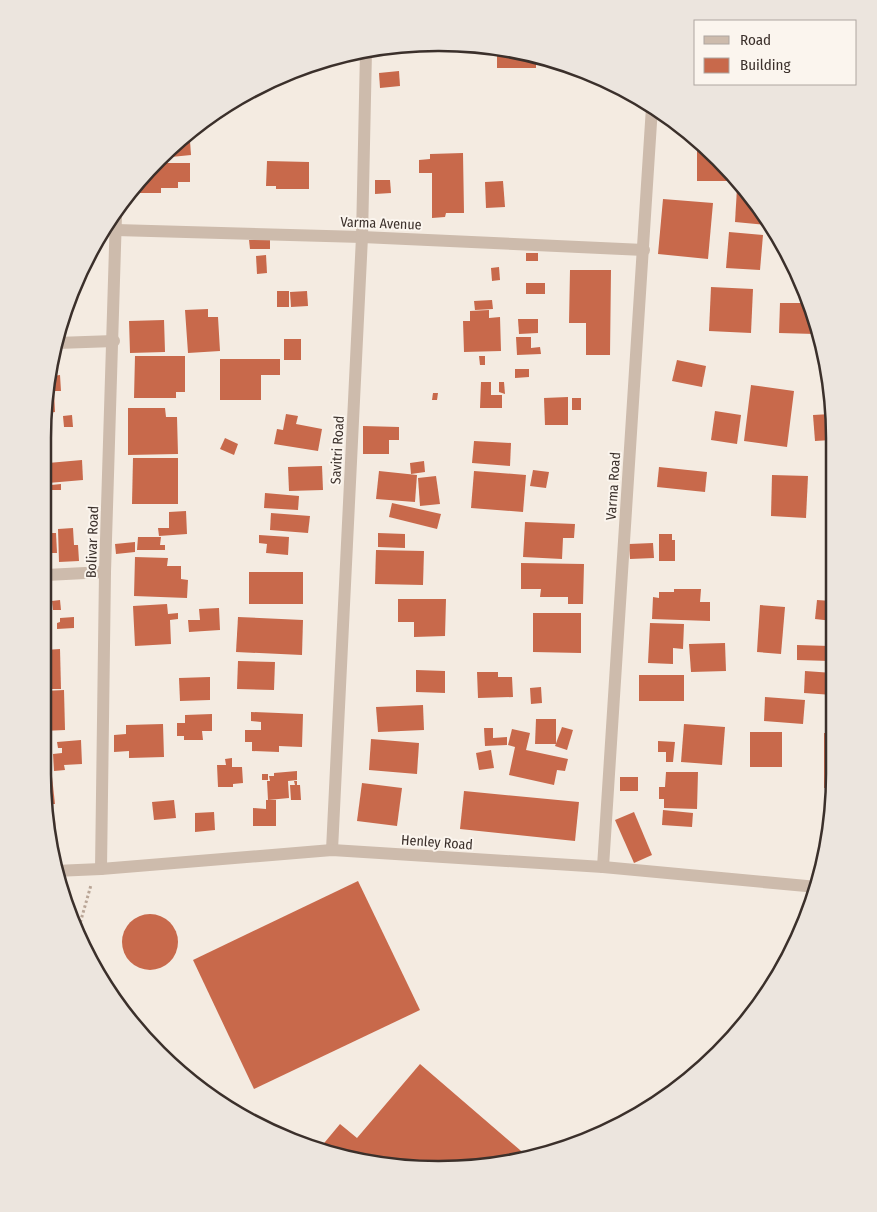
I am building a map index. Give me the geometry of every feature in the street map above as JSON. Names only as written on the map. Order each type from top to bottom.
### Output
[{"type":"street","name":"Savitri Road","points":[[332,850],[362,237],[366,59]]},
{"type":"street","name":"Varma Road","points":[[603,868],[652,115]]},
{"type":"street","name":"Bolivar Road","points":[[95,870],[114,341],[116,225]]},
{"type":"street","name":"Varma Avenue","points":[[116,230],[362,237],[644,250]]},
{"type":"street","points":[[63,343],[114,341]]},
{"type":"street","points":[[51,575],[105,572]]},
{"type":"street","name":"Henley Road","points":[[63,871],[95,870],[332,850],[603,868],[809,887]]},
{"type":"path","points":[[81,922],[92,889],[95,870]]},
{"type":"building","points":[[497,56],[536,63],[536,68],[497,68]]},
{"type":"building","points":[[399,71],[400,86],[380,88],[379,73]]},
{"type":"building","points":[[190,141],[191,155],[173,157]]},
{"type":"building","points":[[697,150],[728,181],[697,181]]},
{"type":"building","points":[[463,153],[464,213],[446,213],[445,217],[432,218],[432,173],[419,173],[419,160],[430,159],[430,154]]},
{"type":"building","points":[[267,161],[309,162],[309,189],[276,189],[276,186],[266,186]]},
{"type":"building","points":[[167,163],[190,163],[190,182],[178,182],[178,188],[161,188],[161,193],[139,193]]},
{"type":"building","points":[[375,180],[390,180],[391,193],[375,194]]},
{"type":"building","points":[[503,181],[505,207],[486,208],[485,182]]},
{"type":"building","points":[[737,191],[761,224],[735,222]]},
{"type":"building","points":[[663,199],[713,203],[708,259],[658,254]]},
{"type":"building","points":[[729,232],[763,235],[760,270],[726,268]]},
{"type":"building","points":[[270,239],[270,249],[250,249],[249,240]]},
{"type":"building","points":[[526,253],[538,253],[538,261],[526,261]]},
{"type":"building","points":[[266,255],[267,273],[257,274],[256,256]]},
{"type":"building","points":[[499,267],[500,280],[492,281],[491,268]]},
{"type":"building","points":[[570,270],[611,270],[610,355],[586,355],[586,323],[569,323]]},
{"type":"building","points":[[526,283],[545,283],[545,294],[526,294]]},
{"type":"building","points":[[711,287],[753,289],[751,333],[709,331]]},
{"type":"building","points":[[277,291],[289,291],[289,307],[277,307]]},
{"type":"building","points":[[307,291],[308,306],[291,307],[290,292]]},
{"type":"building","points":[[492,300],[493,309],[475,310],[474,301]]},
{"type":"building","points":[[780,303],[801,303],[812,334],[779,333]]},
{"type":"building","points":[[208,309],[208,317],[218,317],[220,351],[188,353],[185,310]]},
{"type":"building","points":[[489,310],[489,318],[500,317],[501,351],[464,352],[463,321],[470,321],[470,311]]},
{"type":"building","points":[[518,319],[538,319],[538,333],[519,334]]},
{"type":"building","points":[[164,320],[165,352],[130,353],[129,321]]},
{"type":"building","points":[[516,337],[531,337],[531,348],[540,347],[541,354],[517,355]]},
{"type":"building","points":[[284,339],[301,339],[301,360],[284,360]]},
{"type":"building","points":[[135,356],[185,356],[185,392],[176,392],[176,398],[134,398]]},
{"type":"building","points":[[479,356],[485,356],[485,365],[480,365]]},
{"type":"building","points":[[220,359],[280,359],[280,375],[261,375],[261,400],[220,400]]},
{"type":"building","points":[[677,360],[706,366],[702,387],[672,381]]},
{"type":"building","points":[[515,369],[529,369],[529,377],[515,378]]},
{"type":"building","points":[[57,375],[60,375],[61,391],[55,391]]},
{"type":"building","points":[[481,382],[491,382],[491,395],[502,395],[502,408],[480,408]]},
{"type":"building","points":[[499,382],[504,382],[505,394],[499,392]]},
{"type":"building","points":[[751,385],[794,391],[787,447],[744,441]]},
{"type":"building","points":[[433,393],[438,393],[437,400],[432,400]]},
{"type":"building","points":[[54,395],[55,412],[52,412]]},
{"type":"building","points":[[568,397],[568,425],[545,425],[544,398]]},
{"type":"building","points":[[572,398],[581,398],[581,410],[572,410]]},
{"type":"building","points":[[128,408],[165,408],[166,417],[177,417],[178,454],[128,455]]},
{"type":"building","points":[[715,411],[741,415],[737,444],[711,440]]},
{"type":"building","points":[[286,414],[298,416],[296,424],[322,429],[318,451],[274,444],[277,429],[283,430]]},
{"type":"building","points":[[825,414],[826,440],[815,441],[813,415]]},
{"type":"building","points":[[72,415],[73,427],[64,427],[63,416]]},
{"type":"building","points":[[363,426],[399,427],[399,440],[389,440],[389,454],[363,454]]},
{"type":"building","points":[[225,438],[238,444],[234,455],[220,449]]},
{"type":"building","points":[[474,441],[511,443],[510,466],[472,463]]},
{"type":"building","points":[[133,458],[178,458],[178,504],[132,504]]},
{"type":"building","points":[[82,460],[83,480],[51,483],[51,463]]},
{"type":"building","points":[[424,461],[425,472],[411,474],[410,463]]},
{"type":"building","points":[[322,466],[323,490],[289,491],[288,467]]},
{"type":"building","points":[[659,467],[707,472],[705,492],[657,487]]},
{"type":"building","points":[[533,470],[549,472],[546,488],[530,486]]},
{"type":"building","points":[[379,471],[417,475],[415,502],[376,499]]},
{"type":"building","points":[[474,471],[526,475],[523,512],[471,508]]},
{"type":"building","points":[[772,475],[808,476],[806,518],[771,516]]},
{"type":"building","points":[[436,476],[440,504],[420,506],[418,478]]},
{"type":"building","points":[[61,484],[61,490],[52,490],[51,485]]},
{"type":"building","points":[[265,493],[299,496],[298,510],[264,508]]},
{"type":"building","points":[[392,503],[441,514],[437,529],[389,517]]},
{"type":"building","points":[[186,511],[187,534],[159,536],[158,528],[169,528],[169,512]]},
{"type":"building","points":[[825,511],[826,511],[826,537]]},
{"type":"building","points":[[271,513],[310,516],[308,533],[270,530]]},
{"type":"building","points":[[525,522],[575,524],[574,538],[563,538],[562,559],[523,557]]},
{"type":"building","points":[[73,528],[74,545],[78,545],[79,561],[59,562],[58,529]]},
{"type":"building","points":[[51,533],[56,533],[57,553],[51,553]]},
{"type":"building","points":[[378,533],[405,534],[405,548],[378,547]]},
{"type":"building","points":[[659,534],[672,534],[672,540],[675,540],[675,561],[659,561]]},
{"type":"building","points":[[259,535],[289,537],[288,555],[266,553],[267,544],[259,543]]},
{"type":"building","points":[[138,537],[161,537],[160,545],[165,545],[165,550],[137,550]]},
{"type":"building","points":[[135,542],[135,552],[116,554],[115,544]]},
{"type":"building","points":[[653,543],[654,558],[630,559],[629,544]]},
{"type":"building","points":[[376,550],[424,551],[423,585],[375,584]]},
{"type":"building","points":[[135,557],[168,558],[167,566],[181,566],[181,579],[188,580],[187,598],[134,596]]},
{"type":"building","points":[[521,563],[584,564],[583,604],[568,604],[568,597],[540,597],[541,589],[521,589]]},
{"type":"building","points":[[249,572],[303,572],[303,604],[249,604]]},
{"type":"building","points":[[674,589],[701,589],[700,602],[710,602],[710,621],[652,619],[653,597],[659,598],[659,592],[674,592]]},
{"type":"building","points":[[398,599],[446,599],[445,636],[414,637],[414,622],[398,622]]},
{"type":"building","points":[[60,600],[61,610],[53,610],[52,601]]},
{"type":"building","points":[[817,600],[826,601],[826,620],[815,619]]},
{"type":"building","points":[[167,604],[168,614],[178,613],[178,619],[170,620],[171,644],[135,646],[133,606]]},
{"type":"building","points":[[760,605],[785,607],[781,654],[757,652]]},
{"type":"building","points":[[219,608],[220,630],[189,632],[188,620],[200,620],[199,609]]},
{"type":"building","points":[[533,613],[581,613],[581,653],[533,652]]},
{"type":"building","points":[[74,617],[74,628],[57,629],[57,623],[60,622],[60,618]]},
{"type":"building","points":[[238,617],[303,620],[302,655],[236,652]]},
{"type":"building","points":[[650,623],[684,624],[683,649],[673,648],[673,664],[648,663]]},
{"type":"building","points":[[725,643],[726,671],[691,672],[689,644]]},
{"type":"building","points":[[797,645],[826,646],[826,661],[797,660]]},
{"type":"building","points":[[60,649],[61,689],[51,689],[51,650]]},
{"type":"building","points":[[238,661],[275,662],[274,690],[237,689]]},
{"type":"building","points":[[416,670],[445,671],[445,693],[416,692]]},
{"type":"building","points":[[805,671],[826,672],[826,695],[804,693]]},
{"type":"building","points":[[477,672],[498,672],[498,677],[512,677],[513,697],[478,698]]},
{"type":"building","points":[[639,675],[684,675],[684,701],[639,701]]},
{"type":"building","points":[[210,677],[210,700],[180,701],[179,678]]},
{"type":"building","points":[[541,687],[542,703],[531,704],[530,688]]},
{"type":"building","points":[[64,690],[65,730],[51,731],[51,691]]},
{"type":"building","points":[[765,697],[805,700],[803,724],[764,721]]},
{"type":"building","points":[[423,705],[424,730],[378,732],[376,707]]},
{"type":"building","points":[[251,712],[303,714],[302,747],[279,746],[279,752],[252,751],[252,742],[245,742],[245,730],[261,730],[261,722],[251,721]]},
{"type":"building","points":[[212,714],[212,731],[202,731],[203,740],[184,740],[184,736],[177,736],[177,723],[185,723],[185,715]]},
{"type":"building","points":[[536,719],[556,719],[556,744],[535,744]]},
{"type":"building","points":[[163,724],[164,757],[129,758],[129,751],[114,752],[114,735],[126,734],[126,725]]},
{"type":"building","points":[[684,724],[725,727],[722,765],[681,762]]},
{"type":"building","points":[[562,727],[573,730],[567,750],[555,746]]},
{"type":"building","points":[[484,728],[493,728],[493,738],[507,737],[507,745],[485,746]]},
{"type":"building","points":[[512,729],[530,733],[526,750],[568,759],[565,771],[557,770],[554,785],[509,775],[515,747],[508,745]]},
{"type":"building","points":[[750,732],[782,732],[782,767],[750,767]]},
{"type":"building","points":[[824,733],[826,733],[826,774],[824,788]]},
{"type":"building","points":[[371,739],[419,743],[417,774],[369,770]]},
{"type":"building","points":[[81,740],[82,764],[64,765],[65,770],[54,771],[53,754],[62,753],[62,748],[58,748],[57,742]]},
{"type":"building","points":[[658,741],[675,742],[673,762],[666,762],[666,752],[658,752]]},
{"type":"building","points":[[491,750],[494,768],[479,770],[476,753]]},
{"type":"building","points":[[232,758],[232,767],[242,767],[243,783],[233,784],[233,787],[218,787],[217,765],[226,765],[225,759]]},
{"type":"building","points":[[297,771],[297,780],[288,781],[289,798],[268,800],[267,781],[270,781],[269,776],[274,776],[274,773]]},
{"type":"building","points":[[666,772],[698,772],[697,809],[664,808],[664,799],[659,799],[659,787],[665,787]]},
{"type":"building","points":[[262,774],[268,774],[268,780],[262,780]]},
{"type":"building","points":[[52,777],[55,804],[53,804]]},
{"type":"building","points":[[620,777],[638,777],[638,791],[620,791]]},
{"type":"building","points":[[294,781],[297,781],[297,785],[300,785],[301,800],[291,800],[290,785],[295,785]]},
{"type":"building","points":[[362,783],[402,788],[397,826],[357,821]]},
{"type":"building","points":[[464,791],[579,802],[575,841],[460,829]]},
{"type":"building","points":[[174,800],[176,818],[154,820],[152,802]]},
{"type":"building","points":[[266,800],[276,800],[276,826],[253,826],[253,808],[266,809]]},
{"type":"building","points":[[663,810],[693,813],[692,827],[662,825]]},
{"type":"building","points":[[214,812],[215,830],[195,832],[195,813]]},
{"type":"building","points":[[634,812],[652,855],[634,863],[615,820]]},
{"type":"building","points":[[358,881],[420,1010],[254,1089],[193,960]]},
{"type":"building","points":[[150,914],[165,919],[173,927],[178,942],[173,957],[165,965],[150,970],[135,965],[127,957],[122,942],[127,927],[135,919]]},
{"type":"building","points":[[420,1064],[522,1151],[464,1160],[413,1160],[363,1153],[324,1143],[340,1124],[357,1138]]}]
